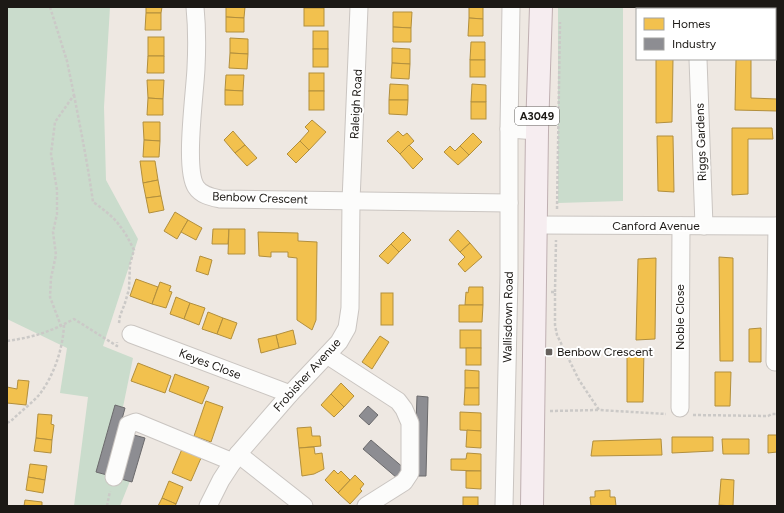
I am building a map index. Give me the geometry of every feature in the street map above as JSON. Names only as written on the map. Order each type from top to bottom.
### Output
[{"type":"main road","name":"A3049","points":[[532,506],[533,412],[545,292],[546,225],[537,130],[540,7]]},
{"type":"street","name":"Benbow Crescent","points":[[195,7],[196,68],[192,106],[191,161],[192,176],[196,187],[206,196],[220,199],[509,203]]},
{"type":"street","name":"Raleigh Road","points":[[351,201],[359,7]]},
{"type":"street","name":"Wallisdown Road","points":[[504,506],[511,7]]},
{"type":"street","name":"Riggs Gardens","points":[[698,60],[704,226]]},
{"type":"street","points":[[509,129],[537,130]]},
{"type":"street","name":"Frobisher Avenue","points":[[208,506],[221,480],[235,458],[290,394],[339,342],[347,328],[350,308],[351,201]]},
{"type":"street","name":"Canford Avenue","points":[[546,225],[777,226]]},
{"type":"street","name":"Noble Close","points":[[680,412],[681,226]]},
{"type":"street","points":[[775,362],[777,226]]},
{"type":"street","name":"Keyes Close","points":[[122,334],[290,394]]},
{"type":"street","points":[[327,355],[398,401],[404,409],[410,423],[410,472],[404,482],[366,506]]},
{"type":"street","points":[[114,477],[128,425],[136,422],[235,458],[304,506]]},
{"type":"path","points":[[7,341],[46,333],[74,319],[117,346],[122,334],[120,316],[126,303],[129,289],[130,264],[134,250],[117,221],[93,202],[86,154],[82,141],[67,61],[50,7]]},
{"type":"path","points":[[560,15],[546,225],[545,292],[557,335],[579,380],[599,410]]},
{"type":"path","points":[[7,423],[11,421],[39,394],[48,380],[56,362],[63,340],[62,325],[50,297],[51,278],[56,255],[53,232],[58,214],[51,154],[55,122],[74,95]]},
{"type":"path","points":[[533,412],[599,410],[768,416],[777,414]]},
{"type":"green space","points":[[7,7],[110,7],[104,107],[106,180],[138,239],[103,346],[133,358],[123,407],[115,405],[96,472],[130,481],[120,506],[74,506],[88,397],[60,393],[67,348],[7,319]]},
{"type":"green space","points":[[558,7],[623,7],[623,201],[558,203]]},
{"type":"building: Homes","points":[[146,7],[162,7],[161,13],[146,13]]},
{"type":"building: Homes","points":[[226,7],[245,7],[244,18],[226,17]]},
{"type":"building: Homes","points":[[469,7],[483,7],[483,19],[469,18]]},
{"type":"building: Homes","points":[[304,8],[324,8],[324,26],[304,26]]},
{"type":"building: Homes","points":[[393,12],[412,12],[411,28],[393,27]]},
{"type":"building: Homes","points":[[146,13],[161,13],[161,30],[145,30]]},
{"type":"building: Homes","points":[[226,17],[244,18],[244,32],[226,32]]},
{"type":"building: Homes","points":[[469,18],[483,19],[483,36],[468,36]]},
{"type":"building: Homes","points":[[393,27],[411,28],[411,42],[393,42]]},
{"type":"building: Homes","points":[[313,31],[328,31],[328,49],[313,49]]},
{"type":"building: Homes","points":[[148,37],[164,37],[164,56],[148,56]]},
{"type":"building: Homes","points":[[230,38],[248,39],[248,54],[230,53]]},
{"type":"building: Homes","points":[[471,42],[485,42],[485,60],[470,60]]},
{"type":"building: Homes","points":[[392,48],[410,49],[410,64],[392,63]]},
{"type":"building: Homes","points":[[313,49],[328,49],[328,67],[313,67]]},
{"type":"building: Homes","points":[[230,53],[248,54],[247,69],[229,68]]},
{"type":"building: Homes","points":[[148,56],[164,56],[164,73],[147,73]]},
{"type":"building: Homes","points":[[470,60],[485,60],[485,77],[470,77]]},
{"type":"building: Homes","points":[[656,60],[673,60],[672,122],[656,123]]},
{"type":"building: Homes","points":[[736,60],[751,60],[751,98],[777,99],[777,111],[735,110]]},
{"type":"building: Homes","points":[[392,63],[410,64],[409,79],[391,78]]},
{"type":"building: Homes","points":[[309,73],[324,73],[324,91],[309,91]]},
{"type":"building: Homes","points":[[226,75],[244,75],[243,91],[225,90]]},
{"type":"building: Homes","points":[[147,80],[164,80],[163,99],[148,98]]},
{"type":"building: Homes","points":[[390,84],[408,85],[408,100],[389,100]]},
{"type":"building: Homes","points":[[472,84],[486,85],[486,102],[471,102]]},
{"type":"building: Homes","points":[[225,90],[243,91],[243,105],[225,105]]},
{"type":"building: Homes","points":[[309,91],[324,91],[324,110],[309,110]]},
{"type":"building: Homes","points":[[148,98],[163,99],[163,115],[147,115]]},
{"type":"building: Homes","points":[[389,100],[408,100],[407,115],[389,114]]},
{"type":"building: Homes","points":[[471,102],[486,102],[486,119],[471,119]]},
{"type":"building: Homes","points":[[312,120],[326,132],[309,150],[300,141],[309,131],[305,127]]},
{"type":"building: Homes","points":[[143,122],[160,122],[160,141],[144,140]]},
{"type":"building: Homes","points":[[732,128],[772,128],[773,139],[748,139],[748,194],[732,195]]},
{"type":"building: Homes","points":[[233,131],[245,145],[235,153],[224,140]]},
{"type":"building: Homes","points":[[398,131],[403,136],[407,133],[414,141],[400,154],[387,141]]},
{"type":"building: Homes","points":[[473,133],[482,142],[469,155],[460,146]]},
{"type":"building: Homes","points":[[657,136],[673,136],[674,192],[658,191]]},
{"type":"building: Homes","points":[[144,140],[160,141],[159,157],[143,157]]},
{"type":"building: Homes","points":[[300,141],[309,150],[296,163],[287,154]]},
{"type":"building: Homes","points":[[245,145],[257,158],[247,166],[235,153]]},
{"type":"building: Homes","points":[[409,145],[423,159],[413,169],[400,154]]},
{"type":"building: Homes","points":[[450,146],[455,151],[460,146],[469,155],[458,165],[444,152]]},
{"type":"building: Homes","points":[[140,161],[155,161],[158,180],[143,183]]},
{"type":"building: Homes","points":[[158,180],[161,196],[146,198],[143,183]]},
{"type":"building: Homes","points":[[161,196],[164,210],[149,213],[146,198]]},
{"type":"building: Homes","points":[[175,212],[188,220],[177,239],[164,231]]},
{"type":"building: Homes","points":[[188,220],[202,228],[196,240],[181,232]]},
{"type":"building: Homes","points":[[213,229],[229,229],[228,244],[212,244]]},
{"type":"building: Homes","points":[[229,229],[245,229],[245,254],[228,254]]},
{"type":"building: Homes","points":[[458,230],[470,243],[460,252],[449,240]]},
{"type":"building: Homes","points":[[258,232],[298,233],[298,241],[317,242],[316,320],[312,330],[297,320],[297,258],[288,257],[288,252],[271,252],[271,257],[259,256]]},
{"type":"building: Homes","points":[[403,232],[411,240],[399,252],[391,244]]},
{"type":"building: Homes","points":[[470,243],[482,257],[465,272],[458,264],[465,257],[460,252]]},
{"type":"building: Homes","points":[[391,244],[399,252],[388,264],[379,256]]},
{"type":"building: Homes","points":[[200,256],[212,260],[208,275],[196,271]]},
{"type":"building: Homes","points":[[719,257],[733,258],[733,361],[720,361]]},
{"type":"building: Homes","points":[[656,258],[655,339],[636,340],[638,259]]},
{"type":"building: Homes","points":[[136,279],[158,287],[152,304],[130,296]]},
{"type":"building: Homes","points":[[160,282],[171,286],[169,291],[172,292],[166,308],[152,304]]},
{"type":"building: Homes","points":[[469,287],[483,287],[483,305],[465,305],[466,292],[468,293]]},
{"type":"building: Homes","points":[[381,293],[393,293],[393,325],[381,325]]},
{"type":"building: Homes","points":[[176,297],[190,303],[184,319],[170,314]]},
{"type":"building: Homes","points":[[190,303],[205,308],[199,325],[184,319]]},
{"type":"building: Homes","points":[[459,305],[483,305],[482,322],[459,322]]},
{"type":"building: Homes","points":[[208,312],[223,318],[217,334],[202,329]]},
{"type":"building: Homes","points":[[223,318],[237,323],[231,339],[217,334]]},
{"type":"building: Homes","points":[[761,328],[761,362],[749,362],[749,329]]},
{"type":"building: Homes","points":[[293,330],[296,344],[279,348],[276,335]]},
{"type":"building: Homes","points":[[460,330],[481,330],[481,348],[460,348]]},
{"type":"building: Homes","points":[[276,335],[279,348],[261,353],[258,339]]},
{"type":"building: Homes","points":[[380,336],[389,342],[372,369],[362,362]]},
{"type":"building: Homes","points":[[466,348],[481,348],[481,365],[466,365]]},
{"type":"building: Homes","points":[[644,349],[643,402],[627,402],[627,350]]},
{"type":"building: Homes","points":[[138,363],[171,376],[165,393],[131,381]]},
{"type":"building: Homes","points":[[465,370],[479,371],[479,388],[465,388]]},
{"type":"building: Homes","points":[[715,372],[731,372],[730,406],[715,406]]},
{"type":"building: Homes","points":[[175,374],[209,387],[202,404],[169,391]]},
{"type":"building: Homes","points":[[18,380],[29,381],[26,405],[7,403],[7,387],[17,389]]},
{"type":"building: Homes","points":[[341,383],[354,396],[344,407],[331,394]]},
{"type":"building: Homes","points":[[465,388],[479,388],[479,405],[464,405]]},
{"type":"building: Homes","points":[[331,394],[344,407],[334,417],[321,405]]},
{"type":"building: Homes","points":[[206,401],[223,407],[211,442],[194,436]]},
{"type":"building: Homes","points":[[460,412],[481,413],[481,431],[460,430]]},
{"type":"building: Homes","points":[[38,414],[52,415],[51,424],[54,425],[52,440],[36,438]]},
{"type":"building: Homes","points":[[311,427],[312,436],[320,436],[321,446],[299,448],[297,428]]},
{"type":"building: Homes","points":[[467,430],[481,431],[481,448],[466,447]]},
{"type":"building: Homes","points":[[768,435],[777,435],[777,452],[768,453]]},
{"type":"building: Homes","points":[[672,437],[713,437],[713,451],[672,453]]},
{"type":"building: Homes","points":[[36,438],[52,440],[51,453],[34,451]]},
{"type":"building: Homes","points":[[661,439],[662,455],[591,456],[593,441]]},
{"type":"building: Homes","points":[[722,439],[749,439],[749,454],[723,454]]},
{"type":"building: Homes","points":[[314,447],[315,454],[322,453],[324,469],[314,474],[302,476],[299,448]]},
{"type":"building: Homes","points":[[182,449],[201,458],[191,481],[172,473]]},
{"type":"building: Homes","points":[[467,453],[481,454],[481,471],[451,470],[451,459],[466,459]]},
{"type":"building: Homes","points":[[30,464],[47,466],[45,480],[28,477]]},
{"type":"building: Homes","points":[[334,470],[338,474],[341,471],[350,480],[338,493],[325,480]]},
{"type":"building: Homes","points":[[466,471],[481,471],[481,489],[466,488]]},
{"type":"building: Homes","points":[[355,475],[364,484],[360,489],[362,491],[350,504],[338,493]]},
{"type":"building: Homes","points":[[28,477],[45,480],[43,493],[26,490]]},
{"type":"building: Homes","points":[[721,479],[734,480],[733,506],[719,505]]},
{"type":"building: Homes","points":[[169,481],[183,487],[176,504],[162,498]]},
{"type":"building: Homes","points":[[610,490],[610,497],[615,497],[616,506],[591,506],[590,497],[595,497],[595,491]]},
{"type":"building: Homes","points":[[463,497],[478,497],[478,506],[463,506]]},
{"type":"building: Homes","points":[[162,498],[176,504],[175,506],[158,506]]},
{"type":"building: Homes","points":[[25,500],[42,502],[42,506],[24,506]]},
{"type":"building: Industry","points":[[417,396],[428,397],[426,476],[414,476]]},
{"type":"building: Industry","points":[[115,405],[125,408],[107,475],[96,472]]},
{"type":"building: Industry","points":[[368,406],[378,415],[369,425],[359,416]]},
{"type":"building: Industry","points":[[134,435],[145,438],[132,482],[121,479]]},
{"type":"building: Industry","points":[[371,440],[405,469],[397,478],[363,449]]},
{"type":"place","name":"Benbow Crescent","points":[[549,352]]}]
